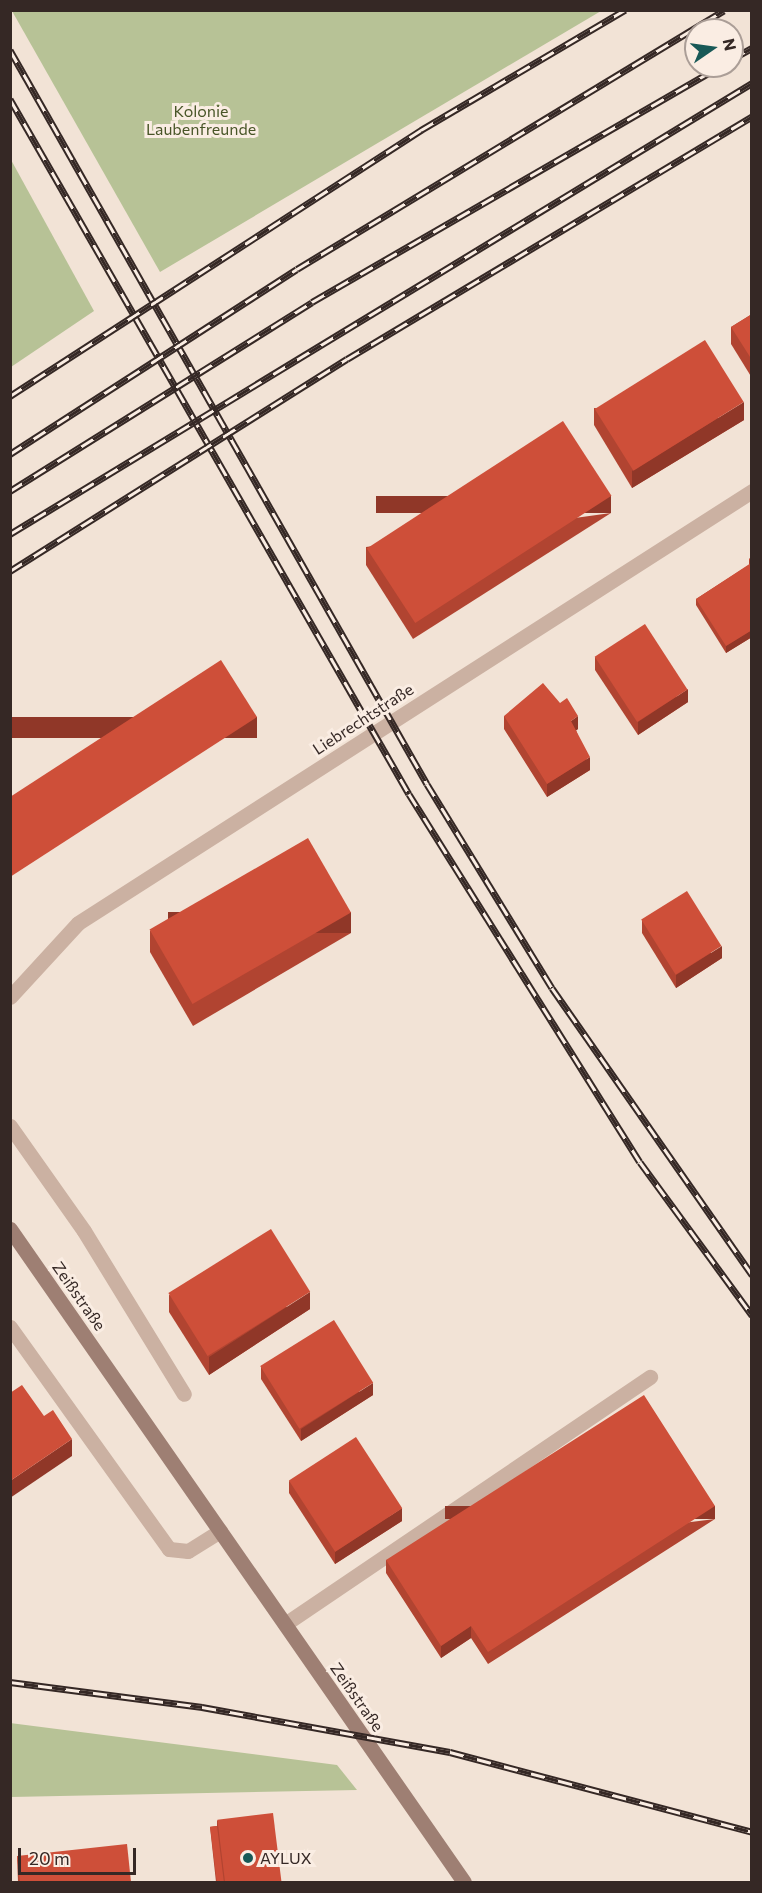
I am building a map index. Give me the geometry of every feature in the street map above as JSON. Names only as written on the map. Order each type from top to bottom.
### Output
[{"type":"street","name":"Liebrechtstraße","points":[[10,997],[78,923],[752,491]]},
{"type":"street","points":[[10,1126],[84,1231],[184,1394]]},
{"type":"street","name":"Zeißstraße","points":[[10,1229],[464,1882]]},
{"type":"street","points":[[10,1327],[169,1550],[188,1551],[220,1532]]},
{"type":"street","points":[[285,1624],[650,1377]]},
{"type":"green space","name":"Kolonie Laubenfreunde","points":[[12,11],[601,11],[160,272]]},
{"type":"green space","points":[[10,158],[94,311],[11,367],[10,367]]},
{"type":"green space","points":[[10,1723],[337,1765],[357,1790],[11,1797]]},
{"type":"building","points":[[752,314],[752,360],[731,327]]},
{"type":"building","points":[[705,340],[744,402],[633,471],[595,409]]},
{"type":"building","points":[[563,421],[611,496],[415,623],[367,548]]},
{"type":"building","points":[[752,557],[752,630],[726,646],[696,599],[751,563],[749,559]]},
{"type":"building","points":[[645,624],[687,689],[637,722],[595,657]]},
{"type":"building","points":[[221,660],[257,717],[10,877],[10,797]]},
{"type":"building","points":[[543,683],[560,703],[567,698],[578,716],[571,721],[590,757],[547,784],[504,716]]},
{"type":"building","points":[[308,838],[351,912],[193,1004],[150,930]]},
{"type":"building","points":[[687,891],[721,946],[676,975],[641,920]]},
{"type":"building","points":[[271,1229],[310,1292],[208,1356],[168,1293]]},
{"type":"building","points":[[334,1320],[373,1383],[299,1429],[260,1366]]},
{"type":"building","points":[[22,1385],[44,1416],[53,1410],[72,1439],[10,1481],[10,1393]]},
{"type":"building","points":[[644,1395],[715,1506],[488,1652],[471,1626],[441,1646],[386,1560]]},
{"type":"building","points":[[356,1437],[402,1508],[335,1552],[289,1481]]},
{"type":"building","name":"AYLUX","points":[[273,1813],[281,1881],[225,1882],[217,1820]]},
{"type":"building","points":[[217,1826],[224,1882],[217,1882],[210,1827]]},
{"type":"building","points":[[127,1844],[131,1882],[20,1882],[17,1856]]},
{"type":"railway","points":[[10,396],[421,130],[625,10]]},
{"type":"railway","points":[[10,454],[297,269],[724,10]]},
{"type":"railway","points":[[744,52],[752,48]]},
{"type":"railway","points":[[10,50],[427,784],[552,988],[752,1275]]},
{"type":"railway","points":[[10,491],[312,302],[699,78]]},
{"type":"railway","points":[[10,534],[752,83]]},
{"type":"railway","points":[[10,99],[409,794],[640,1162],[752,1315]]},
{"type":"railway","points":[[10,571],[347,359],[752,117]]},
{"type":"railway","points":[[10,1682],[202,1707],[450,1752],[752,1832]]},
{"type":"place","name":"AYLUX","points":[[248,1858]]}]
